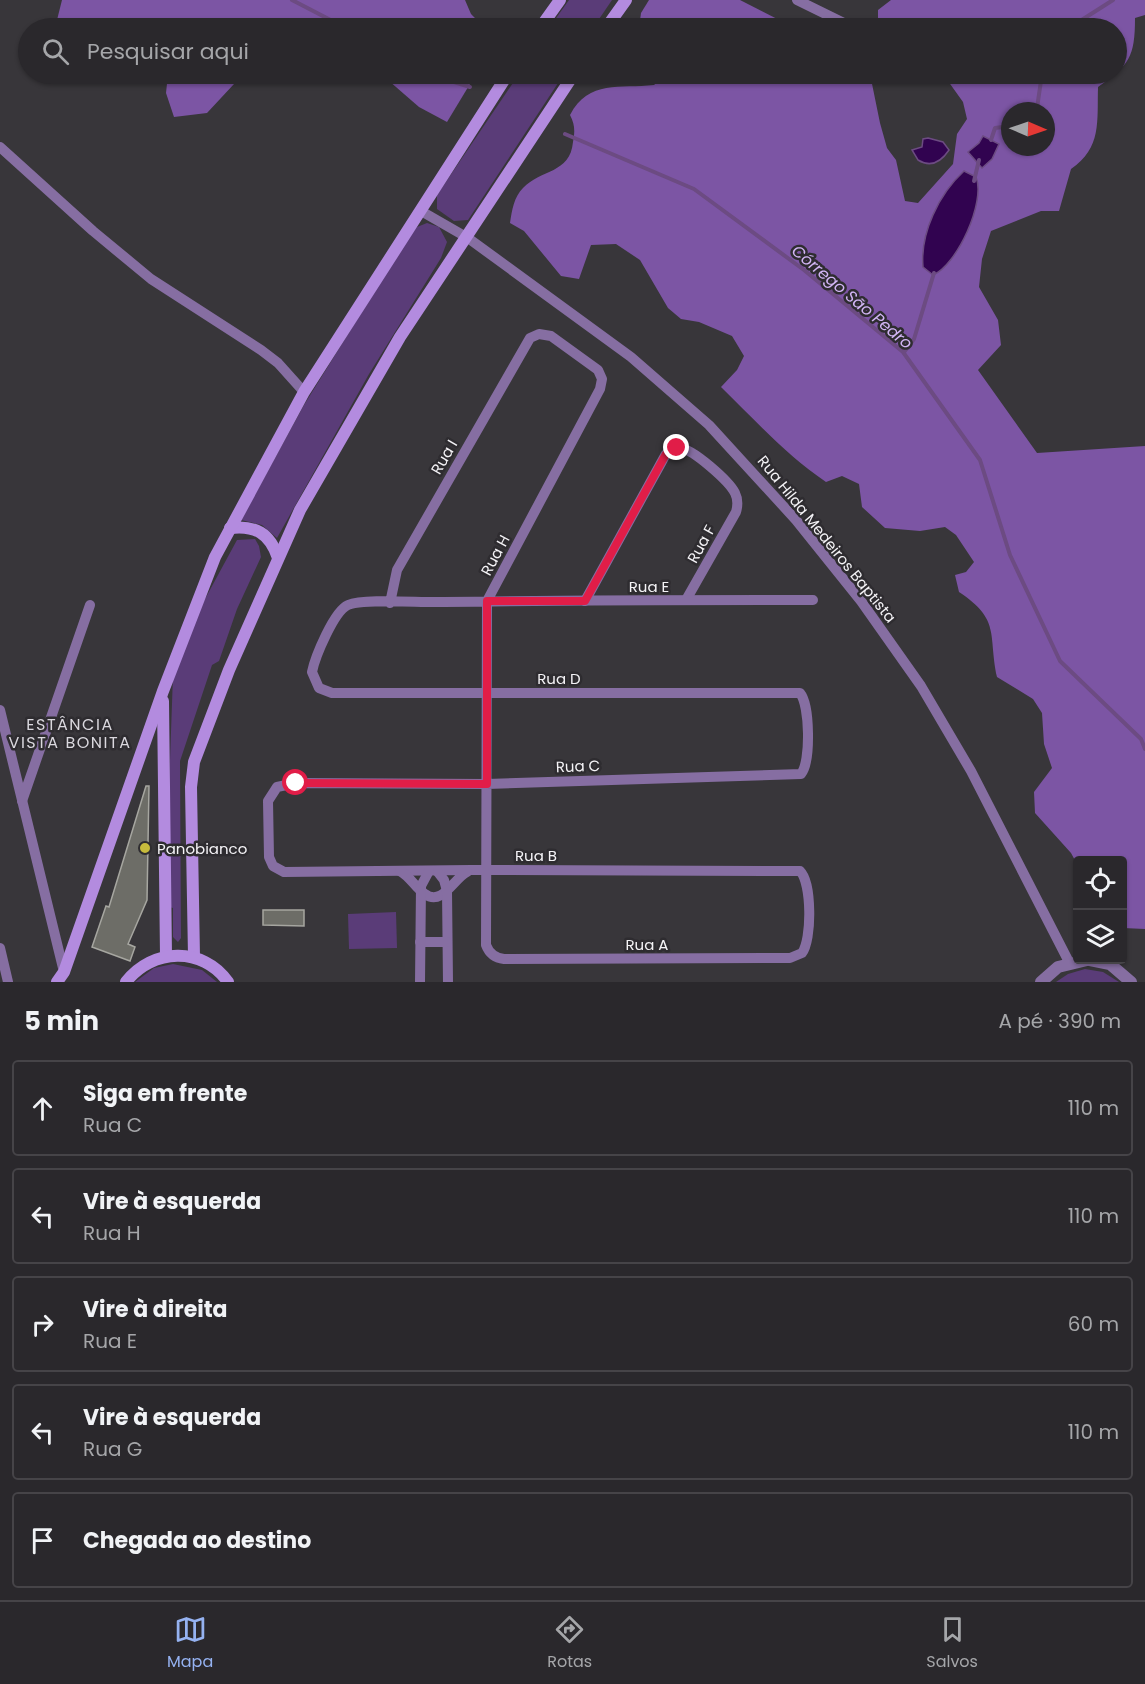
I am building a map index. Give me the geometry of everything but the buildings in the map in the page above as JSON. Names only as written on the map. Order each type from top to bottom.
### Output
[{"type":"main road","points":[[547,18],[560,0]]},
{"type":"main road","points":[[613,18],[626,0]]},
{"type":"main road","points":[[60,977],[163,691],[215,557],[304,392],[501,84]]},
{"type":"main road","points":[[194,957],[191,787],[194,762],[229,670],[300,510],[400,337],[567,84]]},
{"type":"main road","points":[[230,528],[245,526],[261,531],[274,545],[278,558]]},
{"type":"main road","points":[[163,691],[166,956]]},
{"type":"main road","points":[[115,982],[128,979],[146,963],[166,956],[194,957],[212,965],[228,982]]},
{"type":"street","points":[[797,0],[834,18]]},
{"type":"street","points":[[0,147],[93,231],[151,279],[261,350],[304,392]]},
{"type":"street","name":"Rua Hilda Medeiros Baptista","points":[[421,211],[468,237],[631,357],[674,392],[744,461],[796,520],[861,601],[921,686],[971,771],[1069,962]]},
{"type":"street","name":"Rua I","points":[[390,603],[397,570],[530,338],[538,334],[550,336],[598,370],[602,379]]},
{"type":"street","name":"Rua H","points":[[486,870],[487,601],[600,389],[602,379]]},
{"type":"street","name":"Rua F","points":[[585,601],[666,454],[677,448],[692,451],[734,490],[737,501],[736,512],[686,600]]},
{"type":"street","name":"Rua E","points":[[319,688],[313,677],[313,667],[336,616],[343,608],[354,604],[487,601],[813,600]]},
{"type":"street","points":[[22,801],[90,605]]},
{"type":"street","name":"Rua D","points":[[319,688],[339,693],[800,693]]},
{"type":"street","name":"Rua C","points":[[273,866],[269,854],[268,801],[273,791],[283,784],[487,784],[801,774],[806,765],[807,708],[800,693]]},
{"type":"street","points":[[0,710],[60,977]]},
{"type":"street","name":"Rua B","points":[[273,866],[284,872],[800,871]]},
{"type":"street","points":[[400,871],[432,897],[447,891],[456,878],[471,870]]},
{"type":"street","name":"Rua A","points":[[486,870],[486,945],[492,955],[504,959],[794,958],[802,953],[807,942],[808,886],[800,871]]},
{"type":"street","points":[[420,982],[421,890],[422,882],[433,871],[444,880],[447,891],[448,982]]},
{"type":"street","points":[[420,942],[447,942]]},
{"type":"street","points":[[0,948],[8,982]]},
{"type":"street","points":[[1041,982],[1049,973],[1073,962]]},
{"type":"street","points":[[1110,964],[1131,982]]},
{"type":"shaded area","points":[[62,0],[465,0],[475,18],[58,18]]},
{"type":"shaded area","points":[[569,0],[612,0],[600,18],[556,18]]},
{"type":"shaded area","points":[[649,0],[740,0],[775,18],[640,18]]},
{"type":"shaded area","points":[[891,0],[1145,0],[1145,15],[1135,18],[1134,43],[1127,60],[1127,18],[878,18],[878,10]]},
{"type":"shaded area","points":[[167,84],[234,84],[207,113],[174,117],[166,93]]},
{"type":"shaded area","points":[[393,84],[470,84],[447,122],[419,107]]},
{"type":"shaded area","points":[[512,84],[557,84],[468,220],[454,221],[437,209],[437,195]]},
{"type":"shaded area","points":[[655,84],[872,84],[887,148],[896,160],[905,201],[918,203],[953,164],[957,134],[967,119],[963,102],[950,84],[1102,84],[1098,87],[1097,122],[1093,143],[1081,161],[1071,169],[1059,211],[1041,211],[991,231],[982,259],[979,287],[998,320],[1001,345],[978,370],[1037,453],[1145,446],[1145,929],[1127,928],[1127,856],[1073,857],[1035,813],[1034,792],[1052,768],[1044,744],[1042,713],[1033,699],[997,677],[987,620],[972,602],[959,592],[955,575],[966,572],[974,562],[956,535],[945,527],[920,531],[885,528],[862,507],[859,484],[842,476],[826,482],[811,472],[771,437],[721,387],[737,370],[744,356],[732,336],[699,322],[681,319],[668,308],[640,260],[616,244],[591,245],[579,279],[561,276],[524,231],[510,223],[515,200],[523,188],[538,177],[561,166],[571,152],[574,125],[570,115],[586,96],[606,88]]},
{"type":"shaded area","points":[[983,136],[999,144],[992,159],[982,168],[968,152],[979,143]]},
{"type":"shaded area","points":[[923,139],[943,142],[949,150],[943,158],[931,164],[918,160],[912,150],[922,147]]},
{"type":"shaded area","points":[[964,171],[976,177],[977,201],[973,216],[960,246],[942,269],[933,275],[923,267],[928,228],[939,203]]},
{"type":"shaded area","points":[[427,223],[439,227],[447,242],[441,258],[369,374],[277,538],[262,525],[241,520],[304,405],[401,249],[417,227]]},
{"type":"shaded area","points":[[255,539],[261,557],[237,609],[219,661],[212,665],[180,761],[181,938],[178,942],[173,937],[173,908],[169,907],[173,675],[199,610],[237,540]]},
{"type":"shaded area","points":[[396,912],[397,948],[349,949],[348,914]]},
{"type":"shaded area","points":[[173,964],[202,970],[217,982],[135,982],[154,968]]},
{"type":"shaded area","points":[[1085,969],[1103,972],[1119,982],[1056,982],[1068,974]]},
{"type":"waterway","name":"Córrego São Pedro","points":[[292,0],[327,18]]},
{"type":"waterway","points":[[1085,18],[1113,0]]},
{"type":"waterway","name":"Córrego São Pedro","points":[[461,84],[470,87]]},
{"type":"waterway","points":[[1038,102],[1041,84]]},
{"type":"waterway","points":[[991,140],[995,128],[1001,127]]},
{"type":"waterway","name":"Córrego São Pedro","points":[[565,134],[694,189],[804,270],[903,352],[980,460],[1010,555],[1060,661],[1141,739],[1145,749]]},
{"type":"waterway","points":[[974,181],[979,160]]},
{"type":"waterway","points":[[904,352],[914,339],[934,273]]},
{"type":"place","name":"Panobianco","points":[[145,848]]},
{"type":"district","name":"ESTÂNCIA VISTA BONITA","points":[[70,733]]},
{"type":"route","points":[[296,783],[487,784],[487,601],[585,601],[666,454],[677,448]]}]
